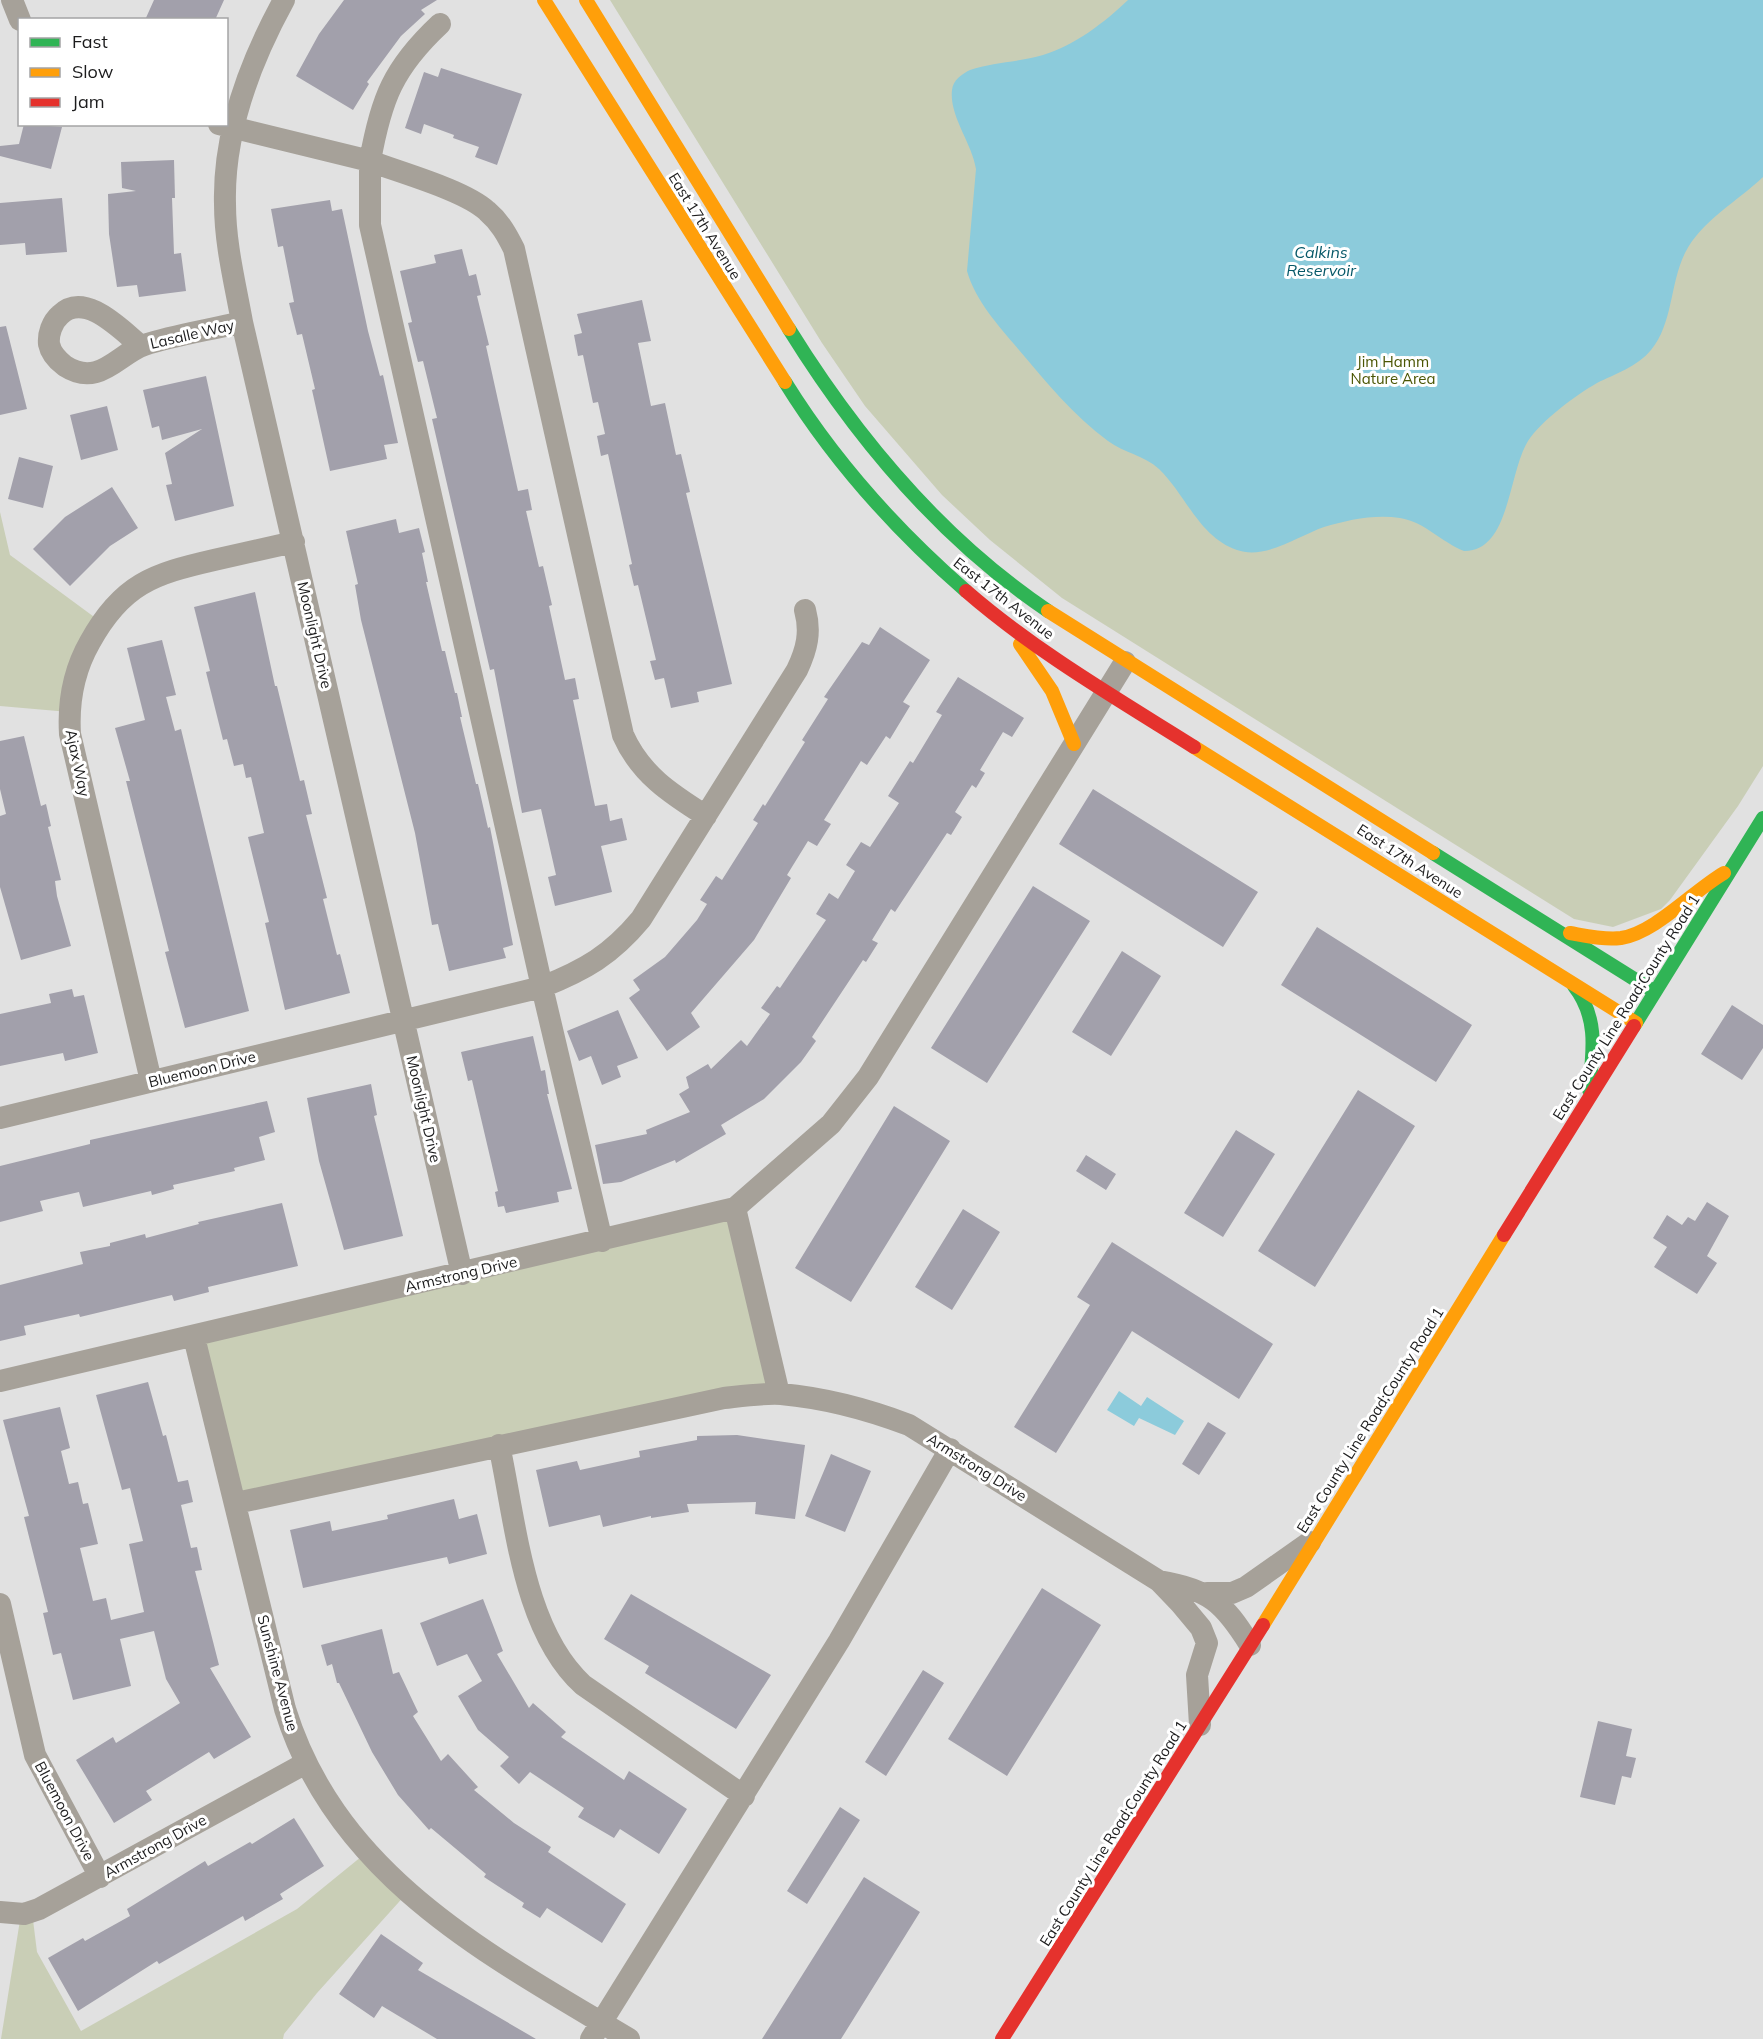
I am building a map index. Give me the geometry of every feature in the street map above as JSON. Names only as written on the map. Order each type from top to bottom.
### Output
[{"type":"main road","name":"East 17th Avenue","points":[[544,0],[781,379],[829,448],[898,529],[997,618],[1106,692],[1636,1023]]},
{"type":"main road","name":"East 17th Avenue","points":[[586,0],[817,372],[864,438],[927,509],[994,570],[1053,615],[1655,992]]},
{"type":"main road","points":[[997,618],[1042,671],[1058,700],[1074,744]]},
{"type":"main road","name":"East County Line Road;County Road 1","points":[[1002,2039],[1250,1645],[1763,818]]},
{"type":"main road","points":[[1543,923],[1572,934],[1607,941],[1632,937],[1652,928],[1698,886],[1731,869]]},
{"type":"main road","points":[[1571,982],[1584,996],[1594,1023],[1588,1100]]},
{"type":"street","points":[[12,0],[19,18]]},
{"type":"street","name":"Moonlight Drive","points":[[228,124],[260,44],[284,0]]},
{"type":"street","points":[[440,24],[421,42],[393,81],[384,99],[370,161],[370,225],[542,987],[602,1240]]},
{"type":"street","points":[[227,126],[370,161],[465,198],[486,209],[502,227],[514,249],[624,735],[631,753],[643,770],[660,786],[706,816]]},
{"type":"street","name":"Moonlight Drive","points":[[227,126],[225,205],[230,255],[242,322],[462,1275]]},
{"type":"street","name":"Lasalle Way","points":[[141,346],[242,322]]},
{"type":"street","name":"Ajax Way","points":[[151,1081],[70,734],[72,691],[85,651],[96,631],[107,614],[131,590],[168,570],[294,542]]},
{"type":"street","name":"Bluemoon Drive","points":[[0,1118],[542,987],[593,965],[627,936],[654,901],[797,670],[804,654],[810,628],[805,610]]},
{"type":"street","points":[[779,1394],[735,1208],[831,1124],[868,1077],[1125,662]]},
{"type":"street","name":"Armstrong Drive","points":[[0,1381],[462,1275],[735,1208]]},
{"type":"street","name":"Sunshine Avenue","points":[[194,1337],[285,1709],[306,1763],[337,1813],[371,1857],[411,1897],[451,1928],[596,2030],[629,2039]]},
{"type":"street","name":"Armstrong Drive","points":[[236,1503],[724,1398],[779,1394],[870,1410],[909,1425],[950,1449],[1159,1581],[1202,1628],[1207,1643],[1197,1675],[1200,1725]]},
{"type":"street","points":[[499,1445],[530,1592],[550,1645],[564,1666],[592,1691],[744,1796]]},
{"type":"street","points":[[596,2030],[744,1796],[950,1449]]},
{"type":"street","name":"Armstrong Drive","points":[[1159,1581],[1185,1585],[1207,1593],[1232,1593],[1246,1587],[1317,1537]]},
{"type":"street","name":"Armstrong Drive","points":[[1207,1593],[1226,1609],[1250,1645]]},
{"type":"street","name":"Bluemoon Drive","points":[[0,1604],[35,1755],[100,1877]]},
{"type":"street","name":"Armstrong Drive","points":[[0,1912],[17,1914],[32,1912],[306,1763]]},
{"type":"green space","name":"Jim Hamm Nature Area","points":[[610,0],[1763,0],[1763,766],[1738,806],[1670,900],[1661,909],[1613,927],[1574,919],[1062,598],[990,540],[942,495],[865,406],[822,343]]},
{"type":"green space","points":[[0,512],[10,555],[101,622],[69,712],[0,706]]},
{"type":"green space","points":[[735,1208],[779,1394],[236,1503],[194,1337]]},
{"type":"green space","points":[[367,1852],[407,1893],[317,1993],[284,2034],[283,2039],[1,2039],[21,1914],[32,1912],[37,1952],[81,2031],[297,1909]]},
{"type":"water","name":"Calkins Reservoir","points":[[1128,0],[1763,0],[1763,177],[1710,221],[1692,242],[1680,265],[1663,328],[1651,350],[1633,366],[1579,394],[1534,433],[1521,455],[1499,525],[1491,539],[1479,548],[1464,551],[1409,520],[1371,517],[1324,527],[1281,546],[1259,552],[1237,550],[1224,544],[1203,526],[1169,479],[1159,469],[1147,460],[1108,441],[1072,409],[989,313],[976,293],[967,271],[976,169],[954,110],[952,90],[954,83],[970,70],[1055,51],[1099,25]]},
{"type":"water","points":[[1119,1391],[1141,1406],[1147,1397],[1184,1421],[1175,1435],[1139,1418],[1134,1426],[1107,1410]]},
{"type":"building","points":[[154,0],[224,0],[216,18],[146,18]]},
{"type":"building","points":[[344,0],[437,0],[421,10],[425,14],[401,36],[367,82],[369,84],[353,110],[296,76],[319,34]]},
{"type":"building","points":[[441,68],[522,94],[497,165],[475,157],[479,147],[453,138],[454,135],[424,124],[421,134],[405,128],[424,72],[438,77]]},
{"type":"building","points":[[24,126],[62,127],[51,169],[0,156],[0,146],[19,144]]},
{"type":"building","points":[[174,160],[175,198],[172,198],[174,254],[181,253],[186,291],[139,297],[137,285],[117,287],[109,234],[108,194],[136,191],[122,188],[121,162]]},
{"type":"building","points":[[62,198],[67,252],[26,255],[25,243],[0,245],[0,203]]},
{"type":"building","points":[[330,200],[332,211],[342,209],[368,331],[380,376],[383,375],[398,443],[384,445],[387,459],[330,471],[302,334],[297,335],[289,303],[294,302],[283,246],[278,247],[271,209]]},
{"type":"building","points":[[462,249],[469,276],[476,274],[481,295],[477,296],[489,345],[486,346],[518,491],[528,489],[532,510],[526,511],[539,567],[543,566],[552,605],[549,606],[565,680],[575,678],[579,699],[573,700],[595,806],[607,804],[610,821],[622,818],[627,840],[601,846],[612,892],[555,906],[548,877],[556,875],[541,809],[522,813],[494,669],[490,670],[432,419],[437,418],[423,361],[418,362],[408,323],[412,322],[400,271],[436,263],[434,255]]},
{"type":"building","points":[[642,300],[651,341],[638,343],[651,406],[665,403],[676,455],[681,454],[690,492],[686,493],[732,684],[697,692],[699,702],[671,708],[664,678],[655,680],[650,661],[656,660],[638,585],[634,586],[629,565],[632,564],[608,454],[601,456],[597,436],[605,434],[598,402],[593,403],[583,355],[578,356],[574,335],[582,333],[577,314]]},
{"type":"building","points":[[6,326],[27,409],[0,415],[0,327]]},
{"type":"building","points":[[206,376],[234,506],[175,521],[166,485],[172,484],[165,453],[202,429],[162,440],[159,426],[152,428],[143,390]]},
{"type":"building","points":[[107,406],[118,450],[81,460],[70,415]]},
{"type":"building","points":[[19,457],[53,466],[43,508],[8,499]]},
{"type":"building","points":[[112,487],[138,528],[110,546],[70,586],[33,549],[65,517]]},
{"type":"building","points":[[396,519],[399,533],[419,528],[425,552],[422,553],[428,582],[426,582],[442,651],[445,651],[455,693],[457,693],[462,717],[460,717],[476,784],[478,784],[488,828],[490,827],[513,945],[503,948],[506,958],[449,971],[438,924],[432,925],[415,833],[361,620],[355,585],[358,584],[346,531]]},
{"type":"building","points":[[255,592],[275,686],[277,686],[300,781],[304,780],[312,814],[306,815],[327,898],[323,899],[337,955],[340,954],[350,993],[285,1010],[265,923],[269,922],[248,837],[264,833],[251,777],[246,778],[243,764],[234,766],[227,739],[223,740],[206,672],[210,671],[194,607]]},
{"type":"building","points":[[880,627],[930,660],[903,702],[910,706],[890,739],[886,736],[867,765],[861,761],[824,820],[831,824],[817,846],[808,841],[787,875],[791,878],[754,940],[691,1013],[700,1027],[667,1051],[629,998],[640,990],[633,980],[665,957],[697,920],[707,904],[700,900],[716,876],[722,880],[758,823],[753,820],[763,804],[765,806],[805,742],[802,740],[828,699],[824,697],[862,642],[869,645]]},
{"type":"building","points":[[162,640],[176,695],[166,697],[175,731],[181,729],[249,1011],[185,1028],[165,952],[169,951],[126,781],[130,781],[115,728],[145,720],[127,648]]},
{"type":"building","points":[[958,677],[1024,718],[1012,737],[1003,732],[980,770],[985,773],[976,788],[972,785],[955,812],[962,817],[951,835],[947,833],[895,912],[891,909],[872,940],[878,943],[866,962],[863,960],[812,1037],[816,1041],[801,1062],[764,1099],[721,1125],[726,1134],[676,1163],[675,1160],[621,1182],[603,1184],[595,1145],[647,1134],[646,1130],[690,1112],[679,1094],[689,1088],[686,1077],[708,1064],[711,1069],[741,1040],[747,1046],[770,1014],[761,1008],[777,986],[780,988],[826,920],[816,914],[829,893],[838,899],[855,871],[846,865],[861,842],[870,847],[899,803],[888,796],[910,761],[913,763],[942,715],[936,712]]},
{"type":"building","points":[[24,736],[41,806],[46,804],[51,826],[48,827],[61,880],[55,881],[57,896],[71,946],[21,960],[0,887],[0,816],[6,814],[0,789],[0,741]]},
{"type":"building","points":[[1093,789],[1258,892],[1223,947],[1059,844]]},
{"type":"building","points":[[1033,886],[1090,921],[987,1083],[931,1048]]},
{"type":"building","points":[[1317,927],[1472,1025],[1436,1082],[1281,985]]},
{"type":"building","points":[[1122,951],[1161,976],[1111,1056],[1072,1032]]},
{"type":"building","points":[[72,989],[74,997],[84,995],[98,1053],[65,1061],[63,1053],[0,1066],[0,1014],[51,1003],[49,994]]},
{"type":"building","points":[[1732,1005],[1763,1025],[1763,1048],[1742,1080],[1701,1054]]},
{"type":"building","points":[[618,1010],[638,1058],[617,1066],[621,1077],[602,1085],[591,1056],[579,1061],[567,1031]]},
{"type":"building","points":[[533,1036],[541,1071],[545,1070],[549,1094],[547,1094],[572,1189],[557,1192],[559,1202],[506,1213],[504,1206],[498,1207],[495,1192],[498,1191],[472,1080],[468,1081],[461,1052]]},
{"type":"building","points":[[371,1084],[377,1115],[374,1116],[403,1236],[344,1250],[319,1161],[307,1098]]},
{"type":"building","points":[[1358,1090],[1415,1126],[1315,1287],[1258,1251]]},
{"type":"building","points":[[267,1101],[275,1132],[259,1137],[265,1160],[234,1168],[235,1171],[173,1185],[174,1189],[152,1195],[151,1191],[83,1207],[79,1192],[40,1201],[43,1211],[0,1222],[0,1166],[90,1144],[90,1140]]},
{"type":"building","points":[[894,1106],[950,1141],[851,1302],[795,1268]]},
{"type":"building","points":[[1236,1130],[1275,1154],[1223,1237],[1184,1213]]},
{"type":"building","points":[[1086,1155],[1116,1174],[1106,1190],[1076,1171]]},
{"type":"building","points":[[1707,1202],[1729,1216],[1707,1256],[1717,1263],[1697,1294],[1654,1267],[1667,1247],[1653,1238],[1667,1215],[1682,1225],[1688,1217],[1695,1221]]},
{"type":"building","points":[[282,1203],[298,1266],[208,1287],[209,1292],[174,1301],[172,1295],[80,1317],[79,1314],[24,1326],[26,1335],[0,1341],[0,1285],[83,1264],[80,1252],[110,1246],[110,1243],[145,1234],[146,1238],[199,1224],[198,1222]]},
{"type":"building","points":[[963,1209],[1000,1232],[952,1310],[915,1287]]},
{"type":"building","points":[[1112,1242],[1273,1344],[1239,1399],[1132,1331],[1056,1453],[1014,1427],[1090,1305],[1077,1297]]},
{"type":"building","points":[[148,1382],[163,1436],[166,1435],[178,1482],[188,1480],[193,1502],[181,1505],[191,1548],[197,1547],[202,1570],[195,1571],[219,1665],[210,1668],[251,1737],[214,1759],[209,1752],[146,1791],[152,1800],[114,1823],[76,1760],[113,1737],[116,1743],[180,1703],[166,1679],[154,1631],[120,1639],[131,1686],[73,1700],[61,1653],[53,1655],[43,1613],[48,1612],[24,1517],[29,1516],[3,1420],[60,1407],[70,1448],[61,1451],[69,1484],[78,1482],[83,1504],[88,1503],[98,1544],[80,1548],[93,1601],[106,1598],[111,1620],[144,1612],[129,1544],[143,1541],[130,1488],[122,1490],[96,1395]]},
{"type":"building","points":[[1208,1422],[1226,1433],[1199,1475],[1182,1464]]},
{"type":"building","points":[[737,1435],[805,1445],[795,1519],[755,1514],[756,1502],[687,1504],[689,1512],[651,1518],[651,1516],[603,1527],[600,1515],[549,1527],[536,1470],[577,1461],[580,1470],[640,1457],[639,1451],[697,1440],[697,1436]]},
{"type":"building","points":[[831,1454],[871,1471],[845,1532],[805,1516]]},
{"type":"building","points":[[454,1499],[459,1519],[477,1514],[487,1554],[449,1564],[447,1557],[303,1588],[290,1530],[330,1521],[332,1531],[388,1519],[387,1515]]},
{"type":"building","points":[[1042,1588],[1101,1625],[1007,1776],[948,1739]]},
{"type":"building","points":[[631,1594],[771,1675],[736,1729],[645,1673],[649,1666],[604,1639]]},
{"type":"building","points":[[483,1599],[503,1651],[497,1654],[529,1708],[533,1703],[566,1732],[561,1737],[624,1780],[629,1771],[687,1809],[659,1854],[620,1829],[614,1838],[578,1817],[584,1808],[530,1772],[519,1784],[500,1766],[509,1757],[478,1730],[458,1696],[482,1681],[467,1654],[437,1666],[420,1623]]},
{"type":"building","points":[[382,1629],[393,1674],[399,1672],[418,1712],[413,1716],[441,1761],[448,1754],[478,1787],[474,1790],[514,1823],[551,1847],[548,1852],[626,1904],[602,1943],[547,1908],[540,1918],[522,1907],[524,1903],[484,1877],[486,1874],[431,1828],[429,1830],[398,1795],[372,1752],[337,1683],[332,1664],[327,1666],[321,1645]]},
{"type":"building","points":[[923,1670],[944,1683],[886,1776],[865,1762]]},
{"type":"building","points":[[1598,1721],[1632,1729],[1626,1756],[1636,1758],[1631,1778],[1622,1776],[1615,1805],[1580,1797]]},
{"type":"building","points":[[840,1807],[860,1820],[807,1904],[787,1891]]},
{"type":"building","points":[[294,1818],[324,1866],[280,1894],[283,1899],[245,1921],[243,1916],[159,1964],[157,1961],[78,2011],[48,1958],[83,1938],[85,1941],[130,1916],[127,1909],[205,1861],[208,1866],[250,1842],[252,1844]]},
{"type":"building","points":[[864,1877],[920,1912],[841,2039],[762,2039]]},
{"type":"building","points":[[381,1934],[423,1963],[418,1970],[536,2039],[437,2039],[382,2006],[374,2018],[339,1994]]},
{"type":"traffic: fast","points":[[789,329],[843,408],[904,484],[972,552],[1048,611]]},
{"type":"traffic: fast","points":[[785,382],[845,467],[915,544],[966,591]]},
{"type":"traffic: fast","points":[[1634,1026],[1763,818]]},
{"type":"traffic: fast","points":[[1433,853],[1655,992]]},
{"type":"traffic: fast","points":[[1574,986],[1582,998],[1591,1023],[1593,1049],[1589,1090]]},
{"type":"traffic: slow","points":[[544,0],[785,382]]},
{"type":"traffic: slow","points":[[586,0],[789,329]]},
{"type":"traffic: slow","points":[[1048,611],[1433,853]]},
{"type":"traffic: slow","points":[[1020,644],[1052,691],[1074,744]]},
{"type":"traffic: slow","points":[[1194,747],[1636,1023]]},
{"type":"traffic: slow","points":[[1570,933],[1608,938],[1634,935],[1660,920],[1724,873]]},
{"type":"traffic: slow","points":[[1263,1625],[1504,1235]]},
{"type":"traffic: jam","points":[[966,591],[1048,654],[1194,747]]},
{"type":"traffic: jam","points":[[1504,1235],[1634,1026]]},
{"type":"traffic: jam","points":[[1002,2039],[1263,1625]]}]
